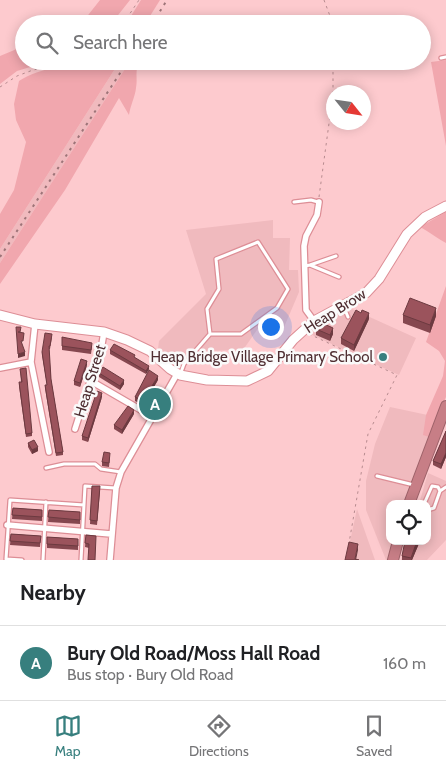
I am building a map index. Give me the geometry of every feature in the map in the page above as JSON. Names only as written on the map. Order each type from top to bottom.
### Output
[{"type":"highway","points":[[412,500],[415,485],[443,421],[446,406]]},
{"type":"highway","points":[[393,559],[397,545]]},
{"type":"street","points":[[314,321],[306,310],[306,236],[315,220],[319,202]]},
{"type":"street","name":"Heap Brow","points":[[178,375],[232,382],[247,381],[259,377],[272,367],[302,331],[314,321],[366,294],[379,280],[407,234],[425,218],[446,206]]},
{"type":"street","points":[[0,315],[35,324],[104,332],[150,350],[178,375],[152,416],[121,472],[116,488],[110,560]]},
{"type":"street","points":[[35,324],[31,362],[49,452]]},
{"type":"street","name":"Heap Street","points":[[74,429],[91,381],[104,332]]},
{"type":"street","points":[[0,368],[31,362]]},
{"type":"street","points":[[91,381],[152,416]]},
{"type":"street","points":[[8,525],[112,534]]},
{"type":"lane","points":[[441,58],[446,57]]},
{"type":"lane","points":[[294,202],[311,200],[319,202]]},
{"type":"lane","points":[[178,375],[184,364],[210,334],[207,310],[219,288],[216,259],[258,242],[288,289],[277,308],[241,334],[210,334]]},
{"type":"lane","points":[[307,266],[336,256]]},
{"type":"lane","points":[[307,266],[339,277]]},
{"type":"lane","points":[[343,305],[348,316]]},
{"type":"lane","points":[[46,468],[64,464],[95,464],[101,469],[121,472]]},
{"type":"lane","points":[[377,476],[415,485]]},
{"type":"lane","points":[[81,560],[85,486],[116,488]]},
{"type":"lane","points":[[426,500],[432,486],[438,487],[440,491]]},
{"type":"lane","points":[[431,509],[434,508],[440,491],[446,486]]},
{"type":"lane","points":[[22,560],[6,559],[10,500],[84,505]]},
{"type":"lane","points":[[43,560],[46,502]]},
{"type":"path","points":[[129,15],[139,0]]},
{"type":"path","points":[[324,0],[330,15]]},
{"type":"path","points":[[0,87],[17,76],[33,70]]},
{"type":"path","points":[[319,202],[333,94],[333,70]]},
{"type":"path","points":[[302,331],[397,376],[368,434],[348,551]]},
{"type":"shaded area","points":[[100,0],[130,0],[118,15],[88,15]]},
{"type":"shaded area","points":[[141,0],[160,0],[151,15],[132,15]]},
{"type":"shaded area","points":[[15,50],[15,70],[20,70],[0,84],[0,56]]},
{"type":"shaded area","points":[[446,60],[446,146],[431,62]]},
{"type":"shaded area","points":[[46,70],[114,70],[0,249],[0,214],[14,190],[26,142],[16,120],[14,104],[19,81]]},
{"type":"shaded area","points":[[114,70],[124,70],[0,263],[0,249]]},
{"type":"shaded area","points":[[124,70],[137,70],[135,91],[129,115],[119,98],[65,190],[0,284],[0,263]]},
{"type":"shaded area","points":[[446,212],[446,243],[420,227]]},
{"type":"shaded area","points":[[273,220],[273,238],[290,238],[289,270],[298,270],[299,292],[279,339],[259,327],[243,350],[202,351],[182,363],[158,349],[159,341],[206,294],[186,230]]},
{"type":"shaded area","points":[[446,286],[446,397],[429,437],[423,435],[426,415],[443,376],[445,361],[439,351],[426,342]]},
{"type":"shaded area","name":"Heap Bridge Village Primary School","points":[[352,309],[416,338],[399,375],[308,333],[326,320]]},
{"type":"shaded area","points":[[390,407],[437,417],[406,500],[386,500],[386,545],[392,545],[388,560],[386,560],[366,510],[366,481],[375,444]]},
{"type":"shaded area","points":[[428,473],[446,481],[446,540],[427,560],[401,560],[406,545],[431,545],[431,500],[420,500]]},
{"type":"shaded area","points":[[357,509],[375,560],[346,560]]},
{"type":"building","points":[[410,298],[436,308],[430,325],[403,315]]},
{"type":"building","points":[[356,310],[361,313],[362,310],[369,313],[354,345],[341,338]]},
{"type":"building","points":[[320,322],[333,328],[330,335],[316,329]]},
{"type":"building","points":[[16,327],[21,327],[20,332],[18,332],[24,333],[23,341],[21,341],[25,352],[18,354]]},
{"type":"building","points":[[45,333],[52,334],[49,346],[51,379],[63,452],[56,453],[45,385],[47,385],[42,352]]},
{"type":"building","points":[[62,337],[92,343],[91,350],[62,346]]},
{"type":"building","points":[[114,344],[135,355],[134,357],[149,366],[146,371],[110,350]]},
{"type":"building","points":[[81,359],[87,361],[80,383],[74,381]]},
{"type":"building","points":[[103,367],[124,380],[120,386],[99,373]]},
{"type":"building","points":[[26,368],[32,433],[26,434],[19,382],[22,382],[20,369]]},
{"type":"building","points":[[149,370],[158,376],[143,401],[135,397]]},
{"type":"building","points":[[97,391],[102,393],[88,438],[82,436]]},
{"type":"building","points":[[128,406],[134,410],[122,430],[114,425]]},
{"type":"building","points":[[446,431],[446,453],[441,464],[433,461]]},
{"type":"building","points":[[34,440],[38,447],[32,450],[28,443]]},
{"type":"building","points":[[104,452],[110,453],[109,463],[102,462]]},
{"type":"building","points":[[92,486],[100,486],[97,521],[90,520]]},
{"type":"building","points":[[13,508],[42,510],[42,517],[12,515]]},
{"type":"building","points":[[49,510],[80,512],[80,520],[48,517]]},
{"type":"building","points":[[11,534],[41,536],[40,543],[10,541]]},
{"type":"building","points":[[86,535],[96,536],[95,560],[88,560],[89,544],[85,543]]},
{"type":"building","points":[[47,537],[78,539],[78,546],[47,544]]},
{"type":"building","points":[[349,542],[358,544],[355,559],[359,560],[345,560]]},
{"type":"building","points":[[404,545],[416,545],[411,558],[402,556]]},
{"type":"railway","points":[[158,15],[167,0]]},
{"type":"railway","points":[[0,257],[122,70]]},
{"type":"place","name":"Heap Bridge Village Primary School","points":[[383,357]]},
{"type":"place","name":"Bury Old Road/Moss Hall Road","points":[[155,404]]}]
